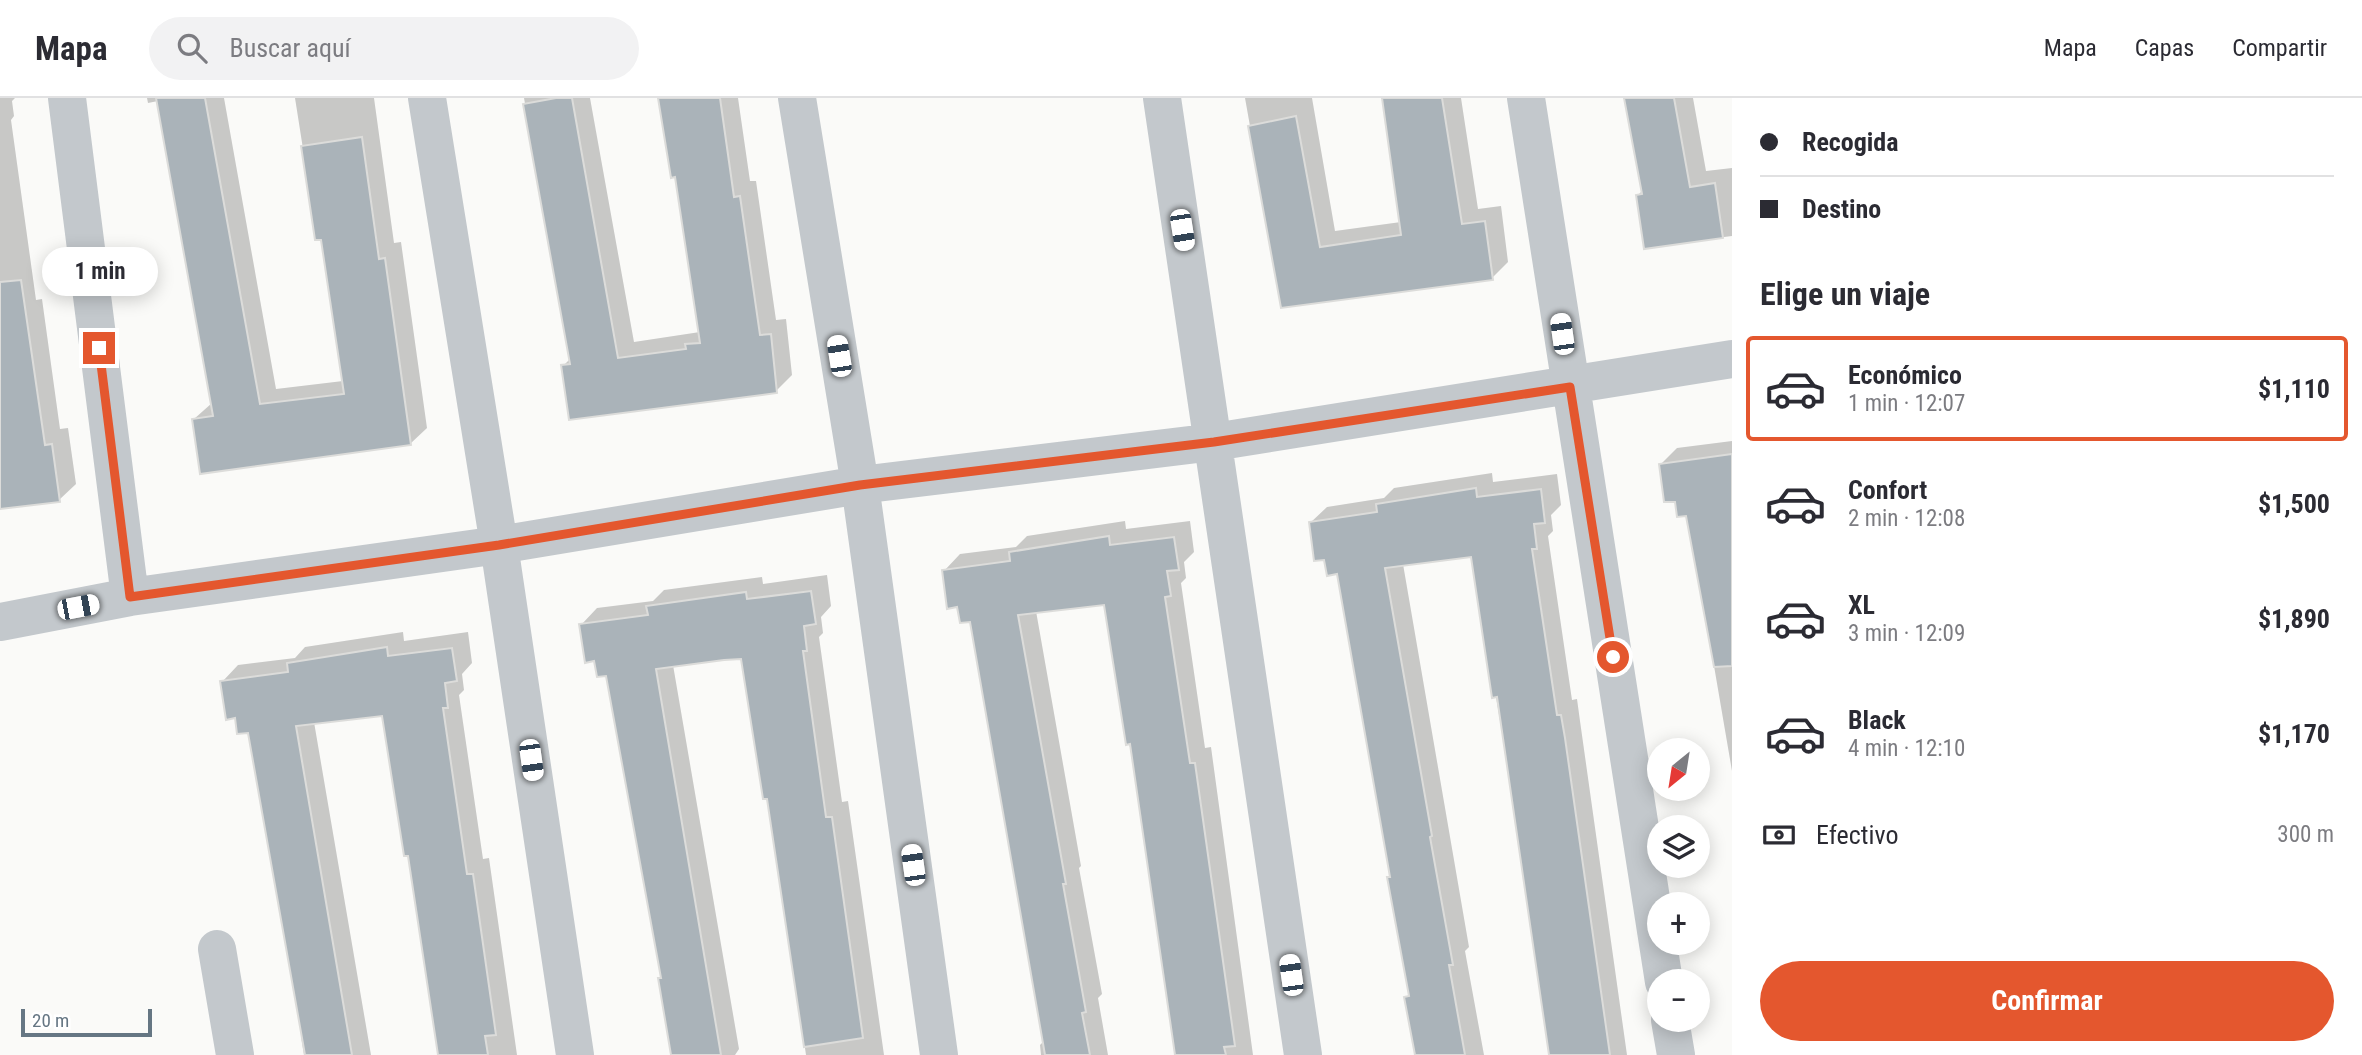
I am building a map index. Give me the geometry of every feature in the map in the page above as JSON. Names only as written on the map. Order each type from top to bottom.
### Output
[{"type":"street","points":[[67,98],[130,597]]},
{"type":"street","points":[[427,98],[499,545],[575,1055]]},
{"type":"street","points":[[796,98],[860,485],[939,1055]]},
{"type":"street","points":[[1162,98],[1303,1055]]},
{"type":"street","points":[[1527,98],[1662,969]]},
{"type":"street","points":[[0,622],[130,597],[499,545],[860,485],[1214,442],[1732,359]]},
{"type":"street","points":[[217,949],[235,1055]]},
{"type":"street","points":[[1672,1032],[1676,1055]]},
{"type":"building","points":[[156,98],[205,98],[260,404],[344,394],[321,240],[315,240],[301,146],[362,137],[379,259],[385,258],[411,445],[200,474],[192,419],[213,416]]},
{"type":"building","points":[[572,98],[618,358],[686,349],[685,344],[700,343],[675,177],[671,178],[658,98],[720,98],[734,197],[740,196],[760,335],[771,334],[777,393],[569,420],[561,365],[570,364],[523,104]]},
{"type":"building","points":[[1382,98],[1442,98],[1462,224],[1485,221],[1493,280],[1281,308],[1248,126],[1296,116],[1320,247],[1401,235]]},
{"type":"building","points":[[1624,98],[1674,98],[1690,187],[1715,183],[1723,238],[1644,249],[1636,195],[1642,194]]},
{"type":"building","points":[[21,280],[45,445],[52,444],[60,502],[0,509],[0,282]]},
{"type":"building","points":[[1732,454],[1732,666],[1714,667],[1686,516],[1677,517],[1675,502],[1664,502],[1659,464]]},
{"type":"building","points":[[1476,488],[1477,497],[1541,489],[1545,523],[1534,524],[1537,549],[1532,549],[1557,715],[1561,715],[1565,738],[1610,1055],[1549,1055],[1497,697],[1492,698],[1471,557],[1385,568],[1432,836],[1430,837],[1453,965],[1449,965],[1465,1055],[1415,1055],[1404,997],[1409,996],[1387,877],[1390,877],[1337,574],[1327,576],[1324,560],[1314,561],[1309,522],[1377,512],[1376,504]]},
{"type":"building","points":[[1109,536],[1110,545],[1174,537],[1179,570],[1167,571],[1171,596],[1165,597],[1190,763],[1195,763],[1235,1046],[1224,1047],[1226,1055],[1175,1055],[1130,744],[1126,745],[1104,605],[1018,615],[1066,884],[1063,884],[1086,1012],[1082,1013],[1090,1055],[1045,1055],[970,622],[960,623],[957,607],[947,609],[942,570],[1010,561],[1009,552]]},
{"type":"building","points":[[811,591],[816,624],[804,626],[807,651],[803,651],[826,817],[832,817],[863,1038],[804,1047],[767,799],[763,799],[741,659],[724,660],[656,669],[721,1055],[671,1055],[658,978],[661,978],[606,676],[597,677],[594,661],[585,663],[579,624],[648,615],[646,606],[746,592],[747,599]]},
{"type":"building","points":[[387,647],[388,656],[452,648],[457,681],[445,683],[448,708],[443,708],[467,874],[473,874],[496,1035],[485,1036],[488,1055],[438,1055],[408,856],[404,856],[382,716],[296,726],[352,1055],[305,1055],[248,733],[237,734],[235,718],[226,720],[220,681],[288,672],[287,663]]},
{"type":"route","points":[[99,348],[130,597],[499,545],[860,485],[1214,442],[1570,387],[1613,657]]}]
